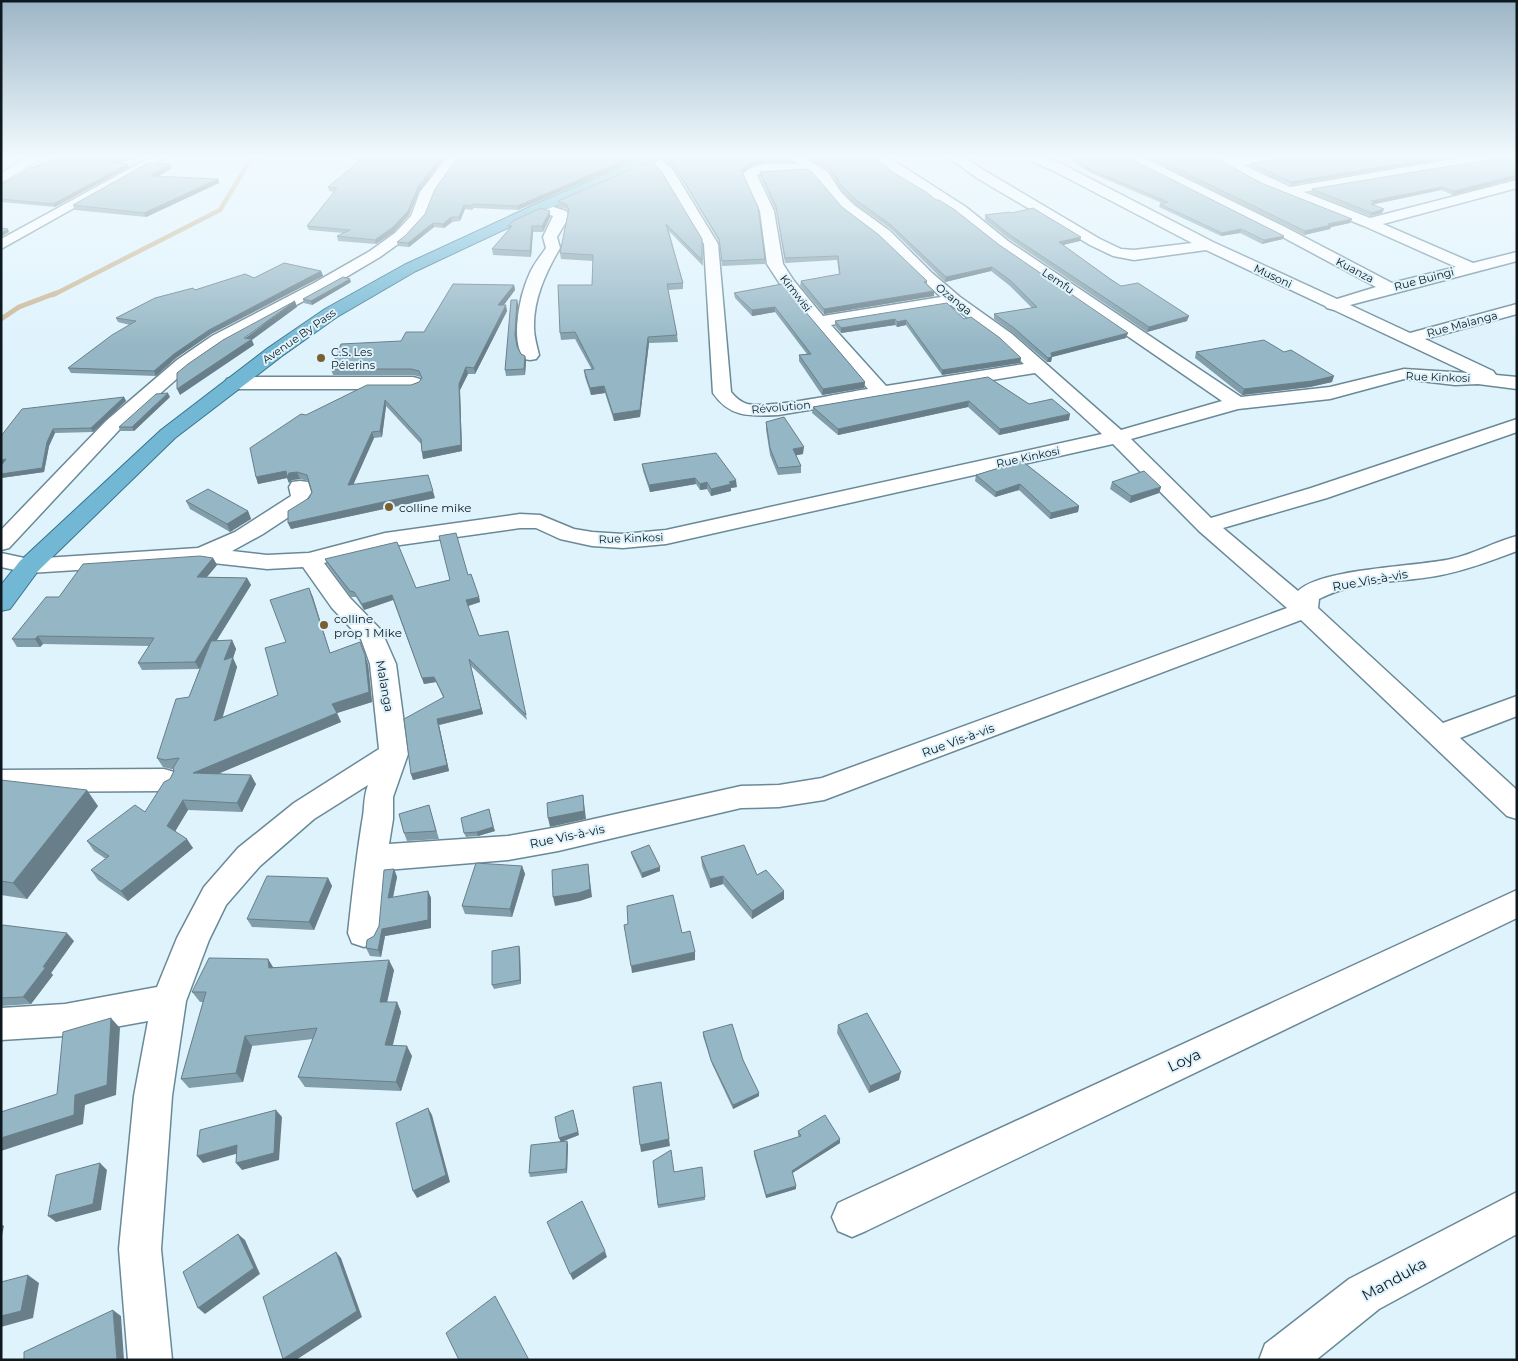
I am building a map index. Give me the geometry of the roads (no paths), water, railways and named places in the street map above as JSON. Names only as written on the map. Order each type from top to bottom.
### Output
[{"type":"highway","name":"Avenue By Pass","points":[[1,603],[29,566],[162,440],[234,383],[331,313],[379,284],[513,221]]},
{"type":"street","points":[[1,244],[43,221]]},
{"type":"street","points":[[1,543],[113,425],[183,364],[218,340],[320,286],[375,254],[400,236],[415,221]]},
{"type":"street","points":[[530,355],[525,328],[531,292],[537,274],[553,248],[550,237],[559,221]]},
{"type":"street","name":"Révolution","points":[[697,221],[711,244],[722,394],[731,405],[745,410],[778,409],[1038,367]]},
{"type":"street","name":"Kimwisi","points":[[768,221],[775,264],[788,284],[881,392]]},
{"type":"street","name":"Ozanga","points":[[867,221],[886,234],[926,276],[954,300],[1006,338],[1117,437],[1207,526],[1305,610],[1517,808]]},
{"type":"street","name":"Lemfu","points":[[974,221],[1003,244],[1237,403]]},
{"type":"street","points":[[1059,221],[1118,253],[1134,255],[1208,245]]},
{"type":"street","name":"Musoni","points":[[1161,221],[1333,305],[1511,385]]},
{"type":"street","name":"Kuanza","points":[[1261,221],[1390,288]]},
{"type":"street","points":[[1363,221],[1470,267]]},
{"type":"street","points":[[1369,223],[1378,221]]},
{"type":"street","name":"Rue Buingi","points":[[1333,305],[1390,288],[1517,256]]},
{"type":"street","points":[[820,322],[954,300]]},
{"type":"street","name":"Rue Malanga","points":[[1407,339],[1517,309]]},
{"type":"street","name":"Rue Kinkosi","points":[[540,522],[568,534],[592,539],[623,540],[666,537],[1117,437],[1237,403],[1330,393],[1404,374],[1455,379],[1478,378],[1511,385]]},
{"type":"street","points":[[234,383],[413,383]]},
{"type":"street","points":[[1207,526],[1320,493],[1517,425]]},
{"type":"street","points":[[204,555],[223,548],[266,524],[302,498],[300,487]]},
{"type":"street","points":[[1,560],[29,566],[204,555],[268,562],[309,560],[386,540],[487,524],[520,521],[540,522]]},
{"type":"street","name":"Rue Vis-à-vis","points":[[371,858],[508,848],[558,840],[741,797],[779,796],[824,789],[1305,610],[1308,595],[1317,589],[1348,581],[1451,566],[1517,543]]},
{"type":"street","name":"Malanga","points":[[309,560],[341,603],[372,636],[383,664],[388,688],[394,754],[378,797],[378,819],[371,858],[364,933]]},
{"type":"street","points":[[1440,735],[1517,705]]},
{"type":"street","points":[[150,1360],[140,1249],[153,1096],[169,1001],[193,938],[215,896],[249,857],[304,811],[394,754]]},
{"type":"street","points":[[1,782],[164,780]]},
{"type":"street","name":"Loya","points":[[852,1217],[1517,903]]},
{"type":"street","points":[[1,1024],[33,1024],[67,1020],[169,1001]]},
{"type":"street","name":"Manduka","points":[[1280,1360],[1364,1294],[1517,1212]]},
{"type":"waterway","points":[[53,295],[199,221]]},
{"type":"waterway","points":[[1,319],[19,307],[56,293]]},
{"type":"place","name":"C.S. Les Pélerins","points":[[321,358]]},
{"type":"place","name":"colline mike","points":[[389,507]]},
{"type":"place","name":"colline prop 1 Mike","points":[[324,625]]}]
